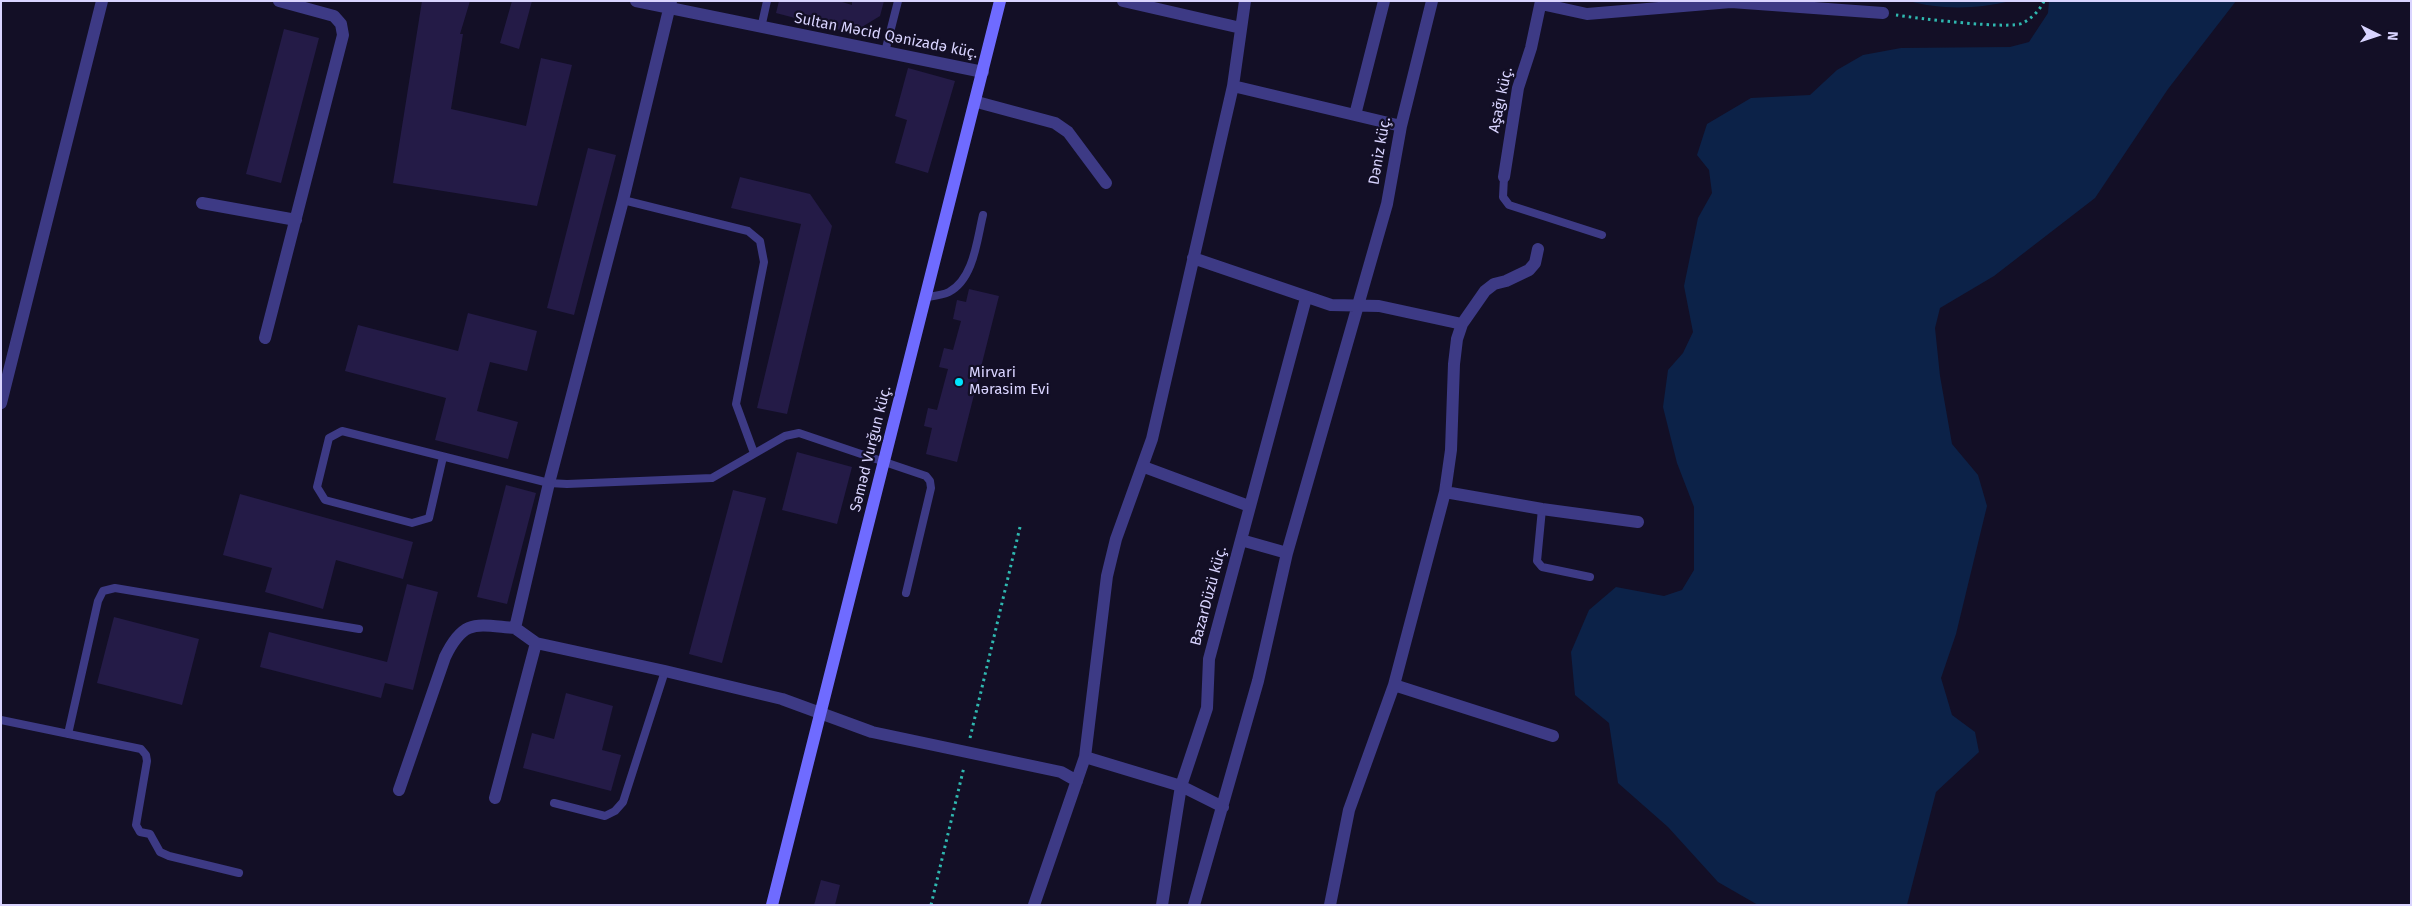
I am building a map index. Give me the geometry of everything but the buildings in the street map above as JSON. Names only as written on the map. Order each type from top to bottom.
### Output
[{"type":"main road","name":"Səməd Vurğun küç.","points":[[772,905],[1000,1]]},
{"type":"street","points":[[1,403],[102,1]]},
{"type":"street","points":[[265,338],[343,35],[341,24],[334,16],[279,1]]},
{"type":"street","name":"Sultan Məcid Qənizadə küç.","points":[[636,1],[670,5],[761,28],[983,72]]},
{"type":"street","points":[[1122,1],[1241,28]]},
{"type":"street","points":[[1034,905],[1085,757],[1107,576],[1116,540],[1144,467],[1234,86],[1245,1]]},
{"type":"street","name":"Dəniz küç.","points":[[1355,115],[1384,1]]},
{"type":"street","name":"Dəniz küç.","points":[[1357,307],[1387,204],[1401,126],[1432,1]]},
{"type":"street","points":[[1541,2],[1587,14],[1732,2],[1882,13]]},
{"type":"street","name":"Aşağı küç.","points":[[1504,177],[1518,88],[1531,48],[1541,2]]},
{"type":"street","points":[[515,628],[549,484],[623,200],[670,5]]},
{"type":"street","points":[[1234,86],[1401,126]]},
{"type":"street","points":[[976,102],[1055,123],[1068,132],[1106,183]]},
{"type":"street","points":[[202,203],[296,220]]},
{"type":"street","points":[[1330,905],[1349,810],[1394,685],[1445,492],[1451,450],[1454,364],[1457,339],[1462,324],[1486,291],[1494,284],[1506,281],[1529,270],[1535,263],[1538,249]]},
{"type":"street","points":[[1193,258],[1331,305],[1379,306],[1462,324]]},
{"type":"street","name":"BazarDüzü küç.","points":[[1162,905],[1181,786],[1207,708],[1209,659],[1306,298]]},
{"type":"street","points":[[1194,905],[1258,680],[1287,553],[1357,307]]},
{"type":"street","points":[[1144,467],[1249,506]]},
{"type":"street","points":[[1445,492],[1542,509],[1638,522]]},
{"type":"street","points":[[1241,540],[1287,553]]},
{"type":"street","points":[[399,790],[445,657],[454,639],[465,628],[476,625],[515,628],[536,644],[665,671],[782,699],[872,732],[1061,772],[1077,781]]},
{"type":"street","points":[[495,798],[536,644]]},
{"type":"street","points":[[1394,685],[1553,736]]},
{"type":"street","points":[[1085,757],[1181,786],[1223,807]]},
{"type":"lane","points":[[761,28],[767,1]]},
{"type":"lane","points":[[885,52],[898,1]]},
{"type":"lane","points":[[1504,177],[1503,197],[1508,205],[1602,235]]},
{"type":"lane","points":[[623,200],[748,231],[760,241],[764,262],[736,404],[754,453]]},
{"type":"lane","points":[[926,297],[949,292],[959,284],[968,271],[983,215]]},
{"type":"lane","points":[[443,457],[429,518],[412,523],[325,500],[318,487],[329,438],[342,431],[549,484],[712,478],[785,436],[799,433],[926,476],[930,481],[931,488],[906,594]]},
{"type":"lane","points":[[1542,509],[1537,561],[1542,567],[1590,577]]},
{"type":"lane","points":[[68,734],[98,601],[103,592],[114,588],[359,629]]},
{"type":"lane","points":[[554,803],[604,816],[615,812],[622,802],[665,671]]},
{"type":"lane","points":[[1,720],[140,749],[146,755],[147,761],[136,825],[140,832],[150,834],[160,852],[169,856],[239,873]]},
{"type":"path","points":[[1882,13],[1942,22],[2022,24],[2041,9],[2044,1]]},
{"type":"path","points":[[931,905],[1020,527]]},
{"type":"water","points":[[1909,1],[2010,1],[1985,6],[1946,7]]},
{"type":"water","points":[[2049,1],[2236,1],[2168,89],[2095,198],[1994,276],[1940,308],[1935,328],[1940,376],[1952,444],[1978,475],[1987,506],[1956,634],[1941,678],[1952,715],[1975,732],[1979,752],[1936,792],[1907,905],[1758,905],[1718,882],[1668,827],[1618,783],[1609,723],[1575,695],[1571,652],[1589,610],[1616,587],[1664,596],[1682,590],[1694,570],[1694,507],[1677,463],[1663,407],[1668,370],[1683,353],[1693,332],[1684,286],[1698,218],[1712,193],[1709,170],[1697,155],[1707,124],[1751,98],[1810,95],[1837,70],[1863,55],[1901,48],[2010,47],[2029,42],[2048,13]]},
{"type":"place","name":"Mirvari Mərasim Evi","points":[[959,382]]}]
